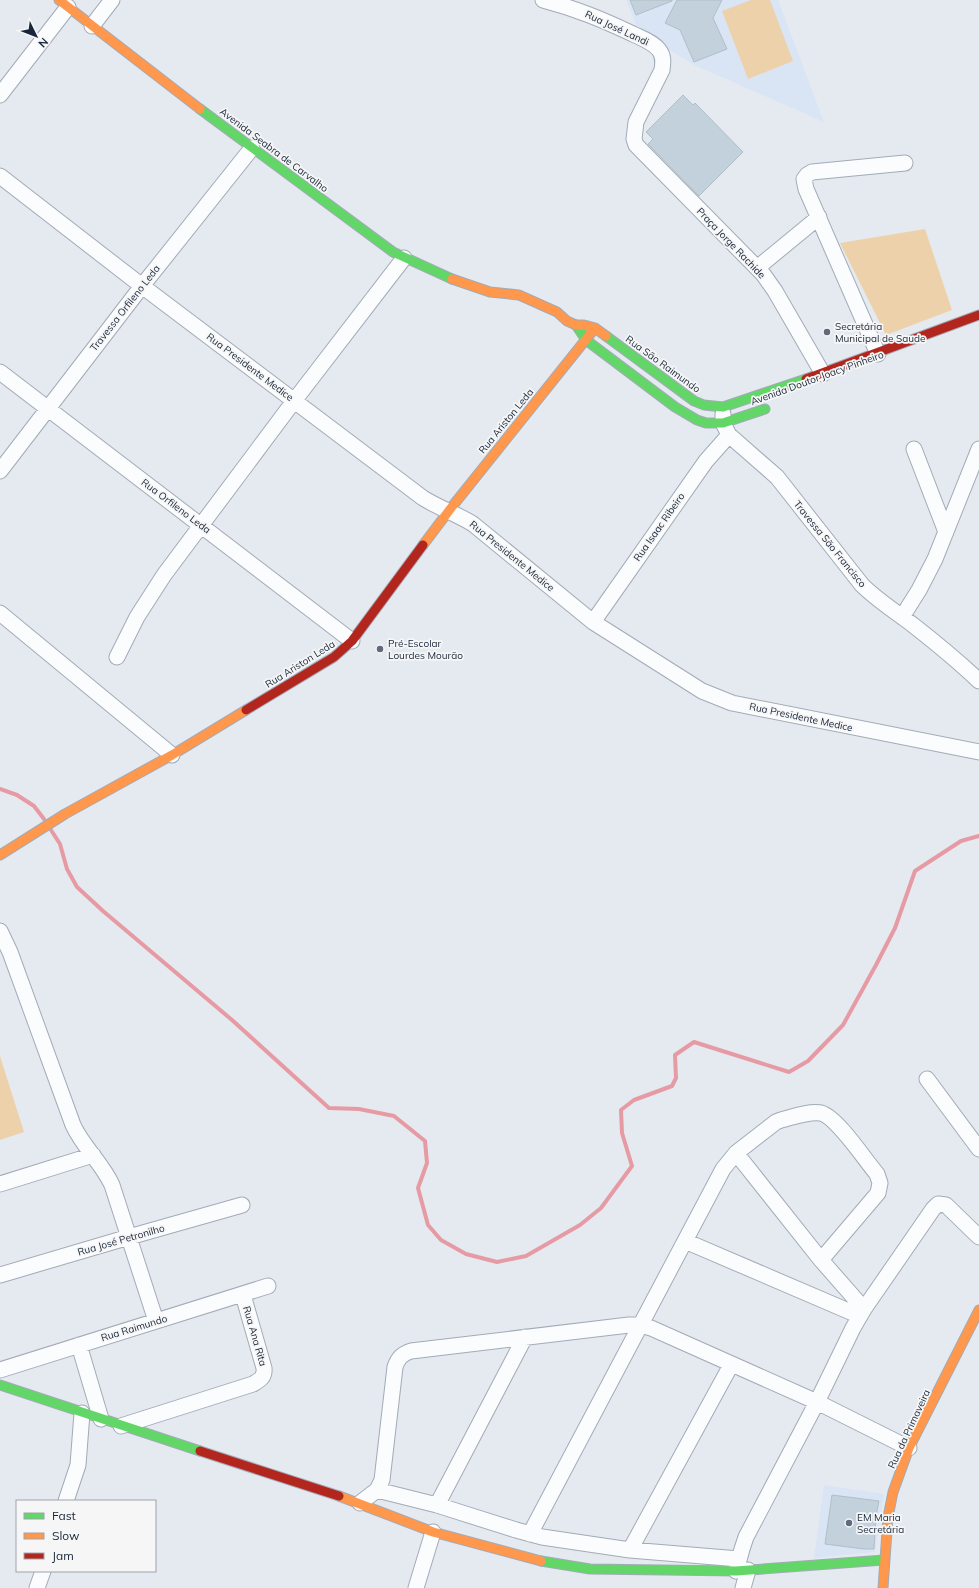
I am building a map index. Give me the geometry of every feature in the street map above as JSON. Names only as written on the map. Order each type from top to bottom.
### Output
[{"type":"street","points":[[92,26],[112,0]]},
{"type":"street","name":"Rua José Landi","points":[[544,0],[576,5],[596,17],[646,40],[662,54],[662,70],[636,122],[634,131],[636,145]]},
{"type":"street","points":[[0,95],[64,3]]},
{"type":"street","name":"Avenida Seabra de Carvalho","points":[[64,3],[252,148],[383,245],[404,258],[447,277],[490,292]]},
{"type":"street","name":"Praça Jorge Rachide","points":[[636,145],[757,268],[774,291],[823,374]]},
{"type":"street","name":"Travessa Orfileno Leda","points":[[0,470],[142,286],[252,148]]},
{"type":"street","points":[[878,354],[804,182],[805,176],[812,172],[905,163]]},
{"type":"street","name":"Rua Presidente Medice","points":[[0,176],[142,286],[423,498],[439,508],[473,524],[593,622],[687,682],[717,698],[732,703],[979,752]]},
{"type":"street","points":[[757,268],[819,218]]},
{"type":"street","points":[[117,657],[150,597],[201,526],[294,401],[404,258]]},
{"type":"street","points":[[490,292],[507,304]]},
{"type":"street","points":[[490,292],[519,295],[557,312],[586,340]]},
{"type":"street","name":"Avenida Doutor Joacy Pinheiro","points":[[723,407],[823,374],[979,316]]},
{"type":"street","points":[[567,323],[595,328]]},
{"type":"street","name":"Rua Ariston Leda","points":[[0,855],[65,814],[172,755],[334,657],[352,641],[448,511],[595,328]]},
{"type":"street","name":"Rua São Raimundo","points":[[595,328],[694,401],[704,405],[723,407]]},
{"type":"street","name":"Avenida Doutor Joacy Pinheiro","points":[[586,340],[676,407],[697,420],[726,429],[777,404]]},
{"type":"street","name":"Rua Orfileno Leda","points":[[0,372],[352,641]]},
{"type":"street","points":[[723,407],[726,429]]},
{"type":"street","name":"Travessa São Francisco","points":[[726,429],[777,477],[862,585],[964,667],[979,681]]},
{"type":"street","name":"Rua Isaac Ribeiro","points":[[593,622],[706,461],[726,429]]},
{"type":"street","points":[[914,449],[946,532]]},
{"type":"street","points":[[902,617],[929,572],[979,449]]},
{"type":"street","points":[[0,614],[172,755]]},
{"type":"street","points":[[0,931],[10,952],[73,1126],[81,1140],[105,1171],[112,1185],[156,1321]]},
{"type":"street","points":[[927,1079],[979,1149]]},
{"type":"street","points":[[530,1534],[718,1177],[736,1153],[771,1125],[781,1120],[815,1113],[826,1115],[837,1124],[876,1174],[880,1183],[878,1193],[821,1260]]},
{"type":"street","points":[[736,1153],[862,1313]]},
{"type":"street","points":[[0,1184],[93,1155]]},
{"type":"street","points":[[743,1588],[741,1567],[746,1537],[817,1402],[847,1339],[862,1313],[933,1209],[938,1204],[948,1206],[979,1238]]},
{"type":"street","name":"Rua José Petronilho","points":[[0,1275],[242,1205]]},
{"type":"street","points":[[685,1240],[862,1313]]},
{"type":"street","name":"Rua Raimundo","points":[[0,1370],[268,1286]]},
{"type":"street","name":"Rua Ana Rita","points":[[121,1426],[253,1384],[263,1377],[265,1373],[264,1368],[243,1294]]},
{"type":"street","name":"Rua da Primaveira","points":[[883,1588],[884,1560],[892,1498],[909,1448],[979,1310]]},
{"type":"street","points":[[360,1503],[377,1490],[383,1476],[395,1367],[398,1359],[406,1353],[630,1325],[641,1325],[817,1402],[909,1448]]},
{"type":"street","points":[[437,1505],[525,1337]]},
{"type":"street","points":[[79,1345],[101,1419]]},
{"type":"street","points":[[630,1550],[731,1365]]},
{"type":"street","points":[[0,1385],[121,1426],[360,1503],[433,1532],[550,1563],[590,1569],[614,1570],[741,1567],[884,1560]]},
{"type":"street","points":[[66,1500],[78,1465],[82,1413]]},
{"type":"street","points":[[377,1490],[437,1505],[530,1534],[741,1567]]},
{"type":"street","points":[[416,1588],[433,1532]]},
{"type":"street","points":[[37,1588],[43,1572]]},
{"type":"shaded area","points":[[626,0],[778,0],[824,122],[694,65],[638,30]]},
{"type":"shaded area","points":[[751,0],[770,0],[793,61],[748,79],[722,11]]},
{"type":"shaded area","points":[[925,229],[952,310],[886,335],[840,243]]},
{"type":"shaded area","points":[[0,1056],[24,1132],[0,1140]]},
{"type":"shaded area","name":"EM Maria Secretária","points":[[824,1485],[884,1494],[875,1552],[814,1558]]},
{"type":"building","points":[[630,0],[672,0],[672,1],[636,15]]},
{"type":"building","points":[[677,0],[722,0],[713,18],[727,49],[694,62],[680,30],[665,23]]},
{"type":"building","points":[[683,95],[693,105],[695,103],[743,152],[699,196],[648,144],[653,139],[646,132]]},
{"type":"building","points":[[832,1495],[879,1501],[876,1516],[874,1549],[825,1544]]},
{"type":"waterway","points":[[0,789],[17,795],[34,806],[44,819]]},
{"type":"waterway","points":[[51,830],[60,844],[67,869],[77,887],[103,911],[232,1020],[329,1108],[359,1109],[394,1116],[425,1141],[427,1163],[418,1188],[428,1225],[441,1240],[466,1254],[497,1262],[526,1256],[580,1225],[601,1208],[632,1166],[622,1133],[621,1110],[634,1100],[672,1086],[676,1078],[675,1055],[694,1042],[789,1072],[808,1061],[843,1025],[895,928],[915,871],[961,841],[979,836]]},
{"type":"traffic: fast","points":[[200,109],[393,252],[452,279]]},
{"type":"traffic: fast","points":[[576,325],[586,340],[675,407],[697,420],[706,423],[723,423],[765,409]]},
{"type":"traffic: fast","points":[[606,336],[694,401],[704,405],[723,407],[806,379]]},
{"type":"traffic: fast","points":[[0,1385],[200,1451]]},
{"type":"traffic: fast","points":[[541,1561],[590,1569],[736,1571],[884,1560]]},
{"type":"traffic: slow","points":[[59,0],[200,109]]},
{"type":"traffic: slow","points":[[452,279],[490,292],[519,295],[557,312],[567,321],[576,325],[584,325],[595,328],[606,336]]},
{"type":"traffic: slow","points":[[423,545],[595,328]]},
{"type":"traffic: slow","points":[[0,855],[65,814],[172,755],[246,710]]},
{"type":"traffic: slow","points":[[883,1588],[888,1517],[893,1492],[909,1448],[979,1310]]},
{"type":"traffic: slow","points":[[339,1496],[433,1532],[541,1561]]},
{"type":"traffic: jam","points":[[806,379],[979,315]]},
{"type":"traffic: jam","points":[[246,710],[334,657],[352,641],[423,545]]},
{"type":"traffic: jam","points":[[200,1451],[339,1496]]},
{"type":"place","name":"Secretária Municipal de Saude","points":[[827,332]]},
{"type":"place","name":"Pré-Escolar Lourdes Mourão","points":[[380,649]]},
{"type":"place","name":"EM Maria Secretária","points":[[849,1523]]}]
